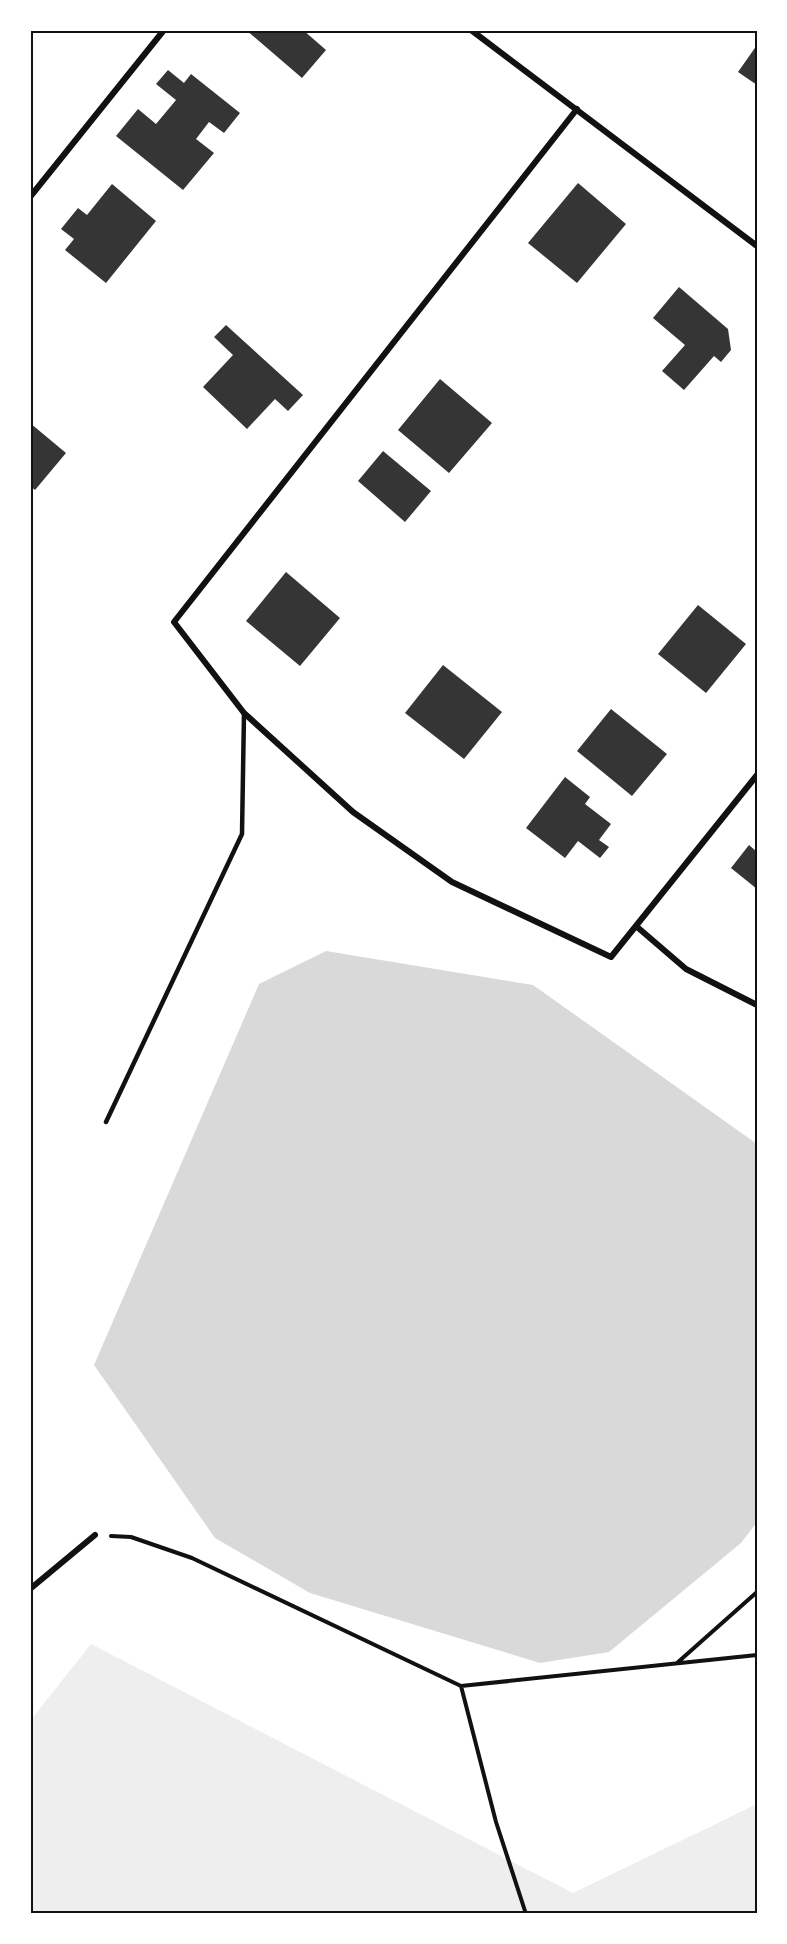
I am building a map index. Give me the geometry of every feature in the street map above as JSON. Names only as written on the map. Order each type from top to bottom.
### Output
[{"type":"street","points":[[30,197],[164,30]]},
{"type":"street","points":[[471,30],[757,246]]},
{"type":"street","points":[[577,110],[174,622],[243,713],[353,812],[452,882],[611,957],[757,775]]},
{"type":"street","points":[[636,926],[686,969],[757,1005]]},
{"type":"street","points":[[30,1589],[95,1535]]},
{"type":"lane","points":[[106,1122],[242,834],[243,713]]},
{"type":"path","points":[[95,1535],[132,1538],[192,1558],[460,1686],[757,1655]]},
{"type":"path","points":[[677,1663],[757,1592]]},
{"type":"path","points":[[460,1686],[496,1822],[526,1914]]},
{"type":"shaded area","points":[[326,951],[533,985],[757,1144],[757,1522],[741,1543],[609,1652],[540,1663],[310,1593],[215,1538],[94,1365],[259,984]]},
{"type":"shaded area","points":[[91,1644],[573,1893],[757,1804],[757,1914],[30,1914],[30,1721]]},
{"type":"building","points":[[246,30],[303,30],[326,50],[302,78]]},
{"type":"building","points":[[757,45],[757,85],[738,72]]},
{"type":"building","points":[[168,70],[184,83],[191,74],[240,113],[224,133],[209,122],[196,139],[214,153],[183,190],[116,136],[138,109],[156,124],[176,100],[156,84]]},
{"type":"building","points":[[578,183],[626,224],[577,283],[528,243]]},
{"type":"building","points":[[112,184],[156,221],[106,283],[65,250],[74,239],[61,229],[78,208],[87,215]]},
{"type":"building","points":[[679,287],[728,329],[731,350],[721,362],[714,356],[684,390],[662,371],[685,345],[653,318]]},
{"type":"building","points":[[226,325],[303,395],[288,411],[275,399],[247,429],[203,387],[233,355],[214,337]]},
{"type":"building","points":[[440,379],[492,423],[449,473],[398,430]]},
{"type":"building","points":[[30,423],[66,453],[35,490],[30,486]]},
{"type":"building","points":[[383,451],[431,491],[405,522],[358,481]]},
{"type":"building","points":[[286,572],[340,618],[300,666],[246,621]]},
{"type":"building","points":[[698,605],[746,644],[706,693],[658,654]]},
{"type":"building","points":[[443,665],[502,712],[464,759],[405,713]]},
{"type":"building","points":[[611,709],[667,754],[632,796],[577,751]]},
{"type":"building","points":[[565,777],[590,797],[585,804],[611,824],[599,840],[609,847],[600,858],[578,841],[565,858],[526,828]]},
{"type":"building","points":[[749,845],[757,852],[757,889],[731,868]]}]
